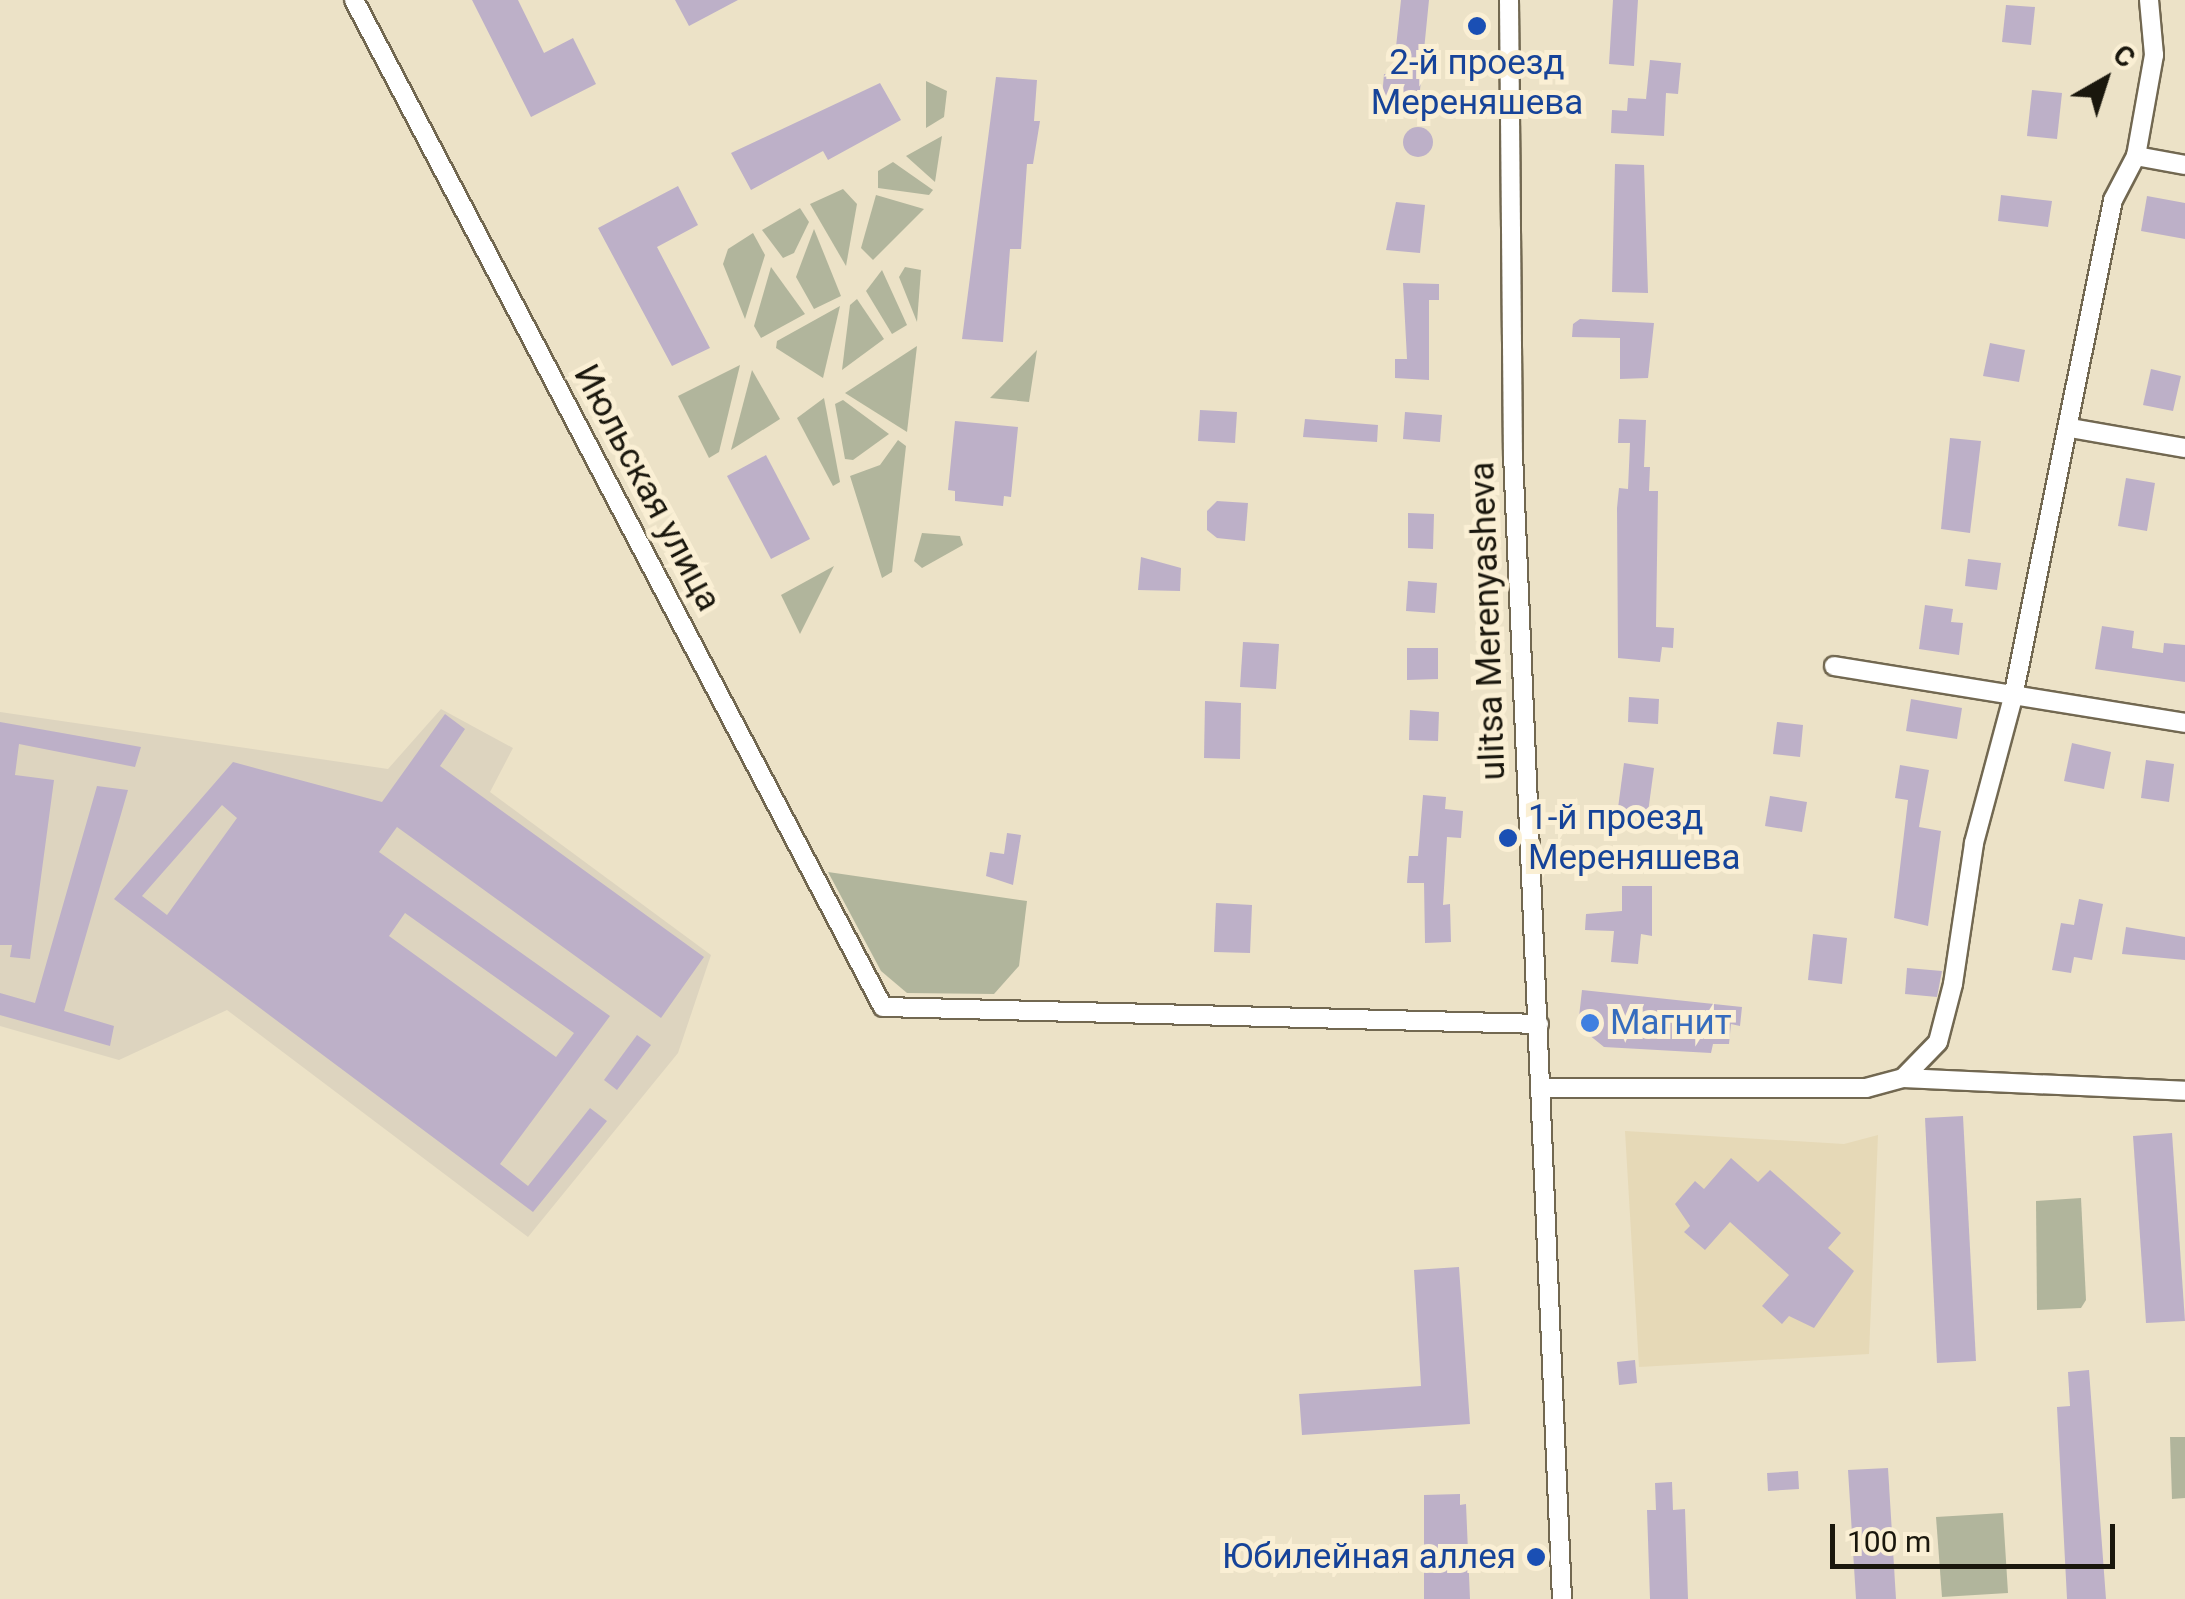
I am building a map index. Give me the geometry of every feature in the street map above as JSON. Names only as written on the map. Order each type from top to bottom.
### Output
[{"type":"street","name":"Июльская улица","points":[[354,0],[884,1007],[1538,1024]]},
{"type":"street","name":"ulitsa Merenyasheva","points":[[1510,0],[1513,454],[1562,1599]]},
{"type":"street","points":[[1903,1078],[1938,1042],[1944,1022],[1974,844],[2014,696],[2113,200],[2136,156],[2154,55],[2149,0]]},
{"type":"street","points":[[2136,156],[2185,165]]},
{"type":"street","points":[[2070,428],[2185,448]]},
{"type":"street","points":[[1834,666],[2185,723]]},
{"type":"street","points":[[1542,1088],[1828,1089],[1903,1078],[2185,1091]]},
{"type":"shaded area","points":[[441,709],[513,748],[490,792],[711,955],[678,1053],[528,1237],[227,1010],[119,1060],[0,1026],[0,712],[388,769]]},
{"type":"shaded area","points":[[1625,1131],[1844,1144],[1878,1135],[1869,1354],[1639,1367]]},
{"type":"green space","points":[[926,81],[947,91],[944,117],[926,128]]},
{"type":"green space","points":[[942,136],[935,182],[906,156]]},
{"type":"green space","points":[[893,162],[933,190],[929,195],[878,188],[878,171]]},
{"type":"green space","points":[[843,189],[857,204],[846,266],[810,204]]},
{"type":"green space","points":[[876,195],[924,209],[873,260],[861,248]]},
{"type":"green space","points":[[800,208],[809,222],[794,253],[783,258],[762,230]]},
{"type":"green space","points":[[814,229],[841,296],[814,309],[796,277]]},
{"type":"green space","points":[[753,233],[765,255],[745,319],[723,264],[728,249]]},
{"type":"green space","points":[[771,267],[805,314],[761,338],[754,326]]},
{"type":"green space","points":[[905,267],[921,270],[917,322],[899,277]]},
{"type":"green space","points":[[882,270],[907,325],[892,334],[866,291]]},
{"type":"green space","points":[[857,299],[884,339],[842,370],[850,305]]},
{"type":"green space","points":[[840,306],[823,378],[776,348],[777,341]]},
{"type":"green space","points":[[917,346],[907,432],[845,393]]},
{"type":"green space","points":[[1037,350],[1029,402],[990,398]]},
{"type":"green space","points":[[740,365],[719,452],[709,458],[678,396]]},
{"type":"green space","points":[[752,370],[780,419],[731,450]]},
{"type":"green space","points":[[824,398],[840,482],[833,486],[797,418]]},
{"type":"green space","points":[[843,400],[889,434],[853,460],[845,459],[835,404]]},
{"type":"green space","points":[[898,440],[906,446],[892,572],[882,578],[850,476],[880,465]]},
{"type":"green space","points":[[922,533],[960,536],[963,545],[922,568],[914,561]]},
{"type":"green space","points":[[834,566],[800,634],[781,595]]},
{"type":"green space","points":[[828,872],[1027,901],[1019,966],[994,994],[907,993],[881,971]]},
{"type":"green space","points":[[2081,1198],[2086,1300],[2081,1308],[2037,1310],[2036,1201]]},
{"type":"green space","points":[[2170,1437],[2185,1437],[2185,1498],[2172,1499]]},
{"type":"green space","points":[[2003,1513],[2008,1593],[1942,1597],[1936,1517]]},
{"type":"building","points":[[472,0],[518,0],[544,53],[573,38],[596,84],[531,117]]},
{"type":"building","points":[[675,0],[738,0],[689,26]]},
{"type":"building","points":[[1401,0],[1429,0],[1419,100],[1382,97],[1384,74],[1393,75]]},
{"type":"building","points":[[1613,0],[1638,0],[1634,66],[1609,64]]},
{"type":"building","points":[[2006,5],[2035,7],[2031,45],[2002,42]]},
{"type":"building","points":[[1650,60],[1681,63],[1678,94],[1666,93],[1664,136],[1611,133],[1612,110],[1627,111],[1628,98],[1646,99]]},
{"type":"building","points":[[996,77],[1037,80],[1034,121],[1040,121],[1033,164],[1027,164],[1021,249],[1010,249],[1003,342],[962,339]]},
{"type":"building","points":[[880,83],[901,120],[828,160],[823,151],[751,190],[731,153]]},
{"type":"building","points":[[2032,90],[2062,93],[2057,139],[2027,136]]},
{"type":"building","points":[[1418,127],[1429,131],[1433,142],[1429,153],[1418,157],[1407,153],[1403,142],[1407,131]]},
{"type":"building","points":[[1615,164],[1644,165],[1648,293],[1612,292]]},
{"type":"building","points":[[678,186],[698,225],[657,247],[710,348],[672,366],[598,228]]},
{"type":"building","points":[[2001,195],[2052,201],[2048,227],[1998,221]]},
{"type":"building","points":[[2147,196],[2185,203],[2185,239],[2141,231]]},
{"type":"building","points":[[1396,202],[1425,205],[1420,253],[1386,250]]},
{"type":"building","points":[[1403,283],[1439,284],[1439,300],[1429,300],[1429,380],[1395,378],[1395,359],[1407,359]]},
{"type":"building","points":[[1580,319],[1654,323],[1648,378],[1620,379],[1620,338],[1572,337],[1573,324]]},
{"type":"building","points":[[1990,343],[2025,350],[2019,382],[1983,376]]},
{"type":"building","points":[[2151,369],[2181,376],[2173,411],[2143,405]]},
{"type":"building","points":[[1200,410],[1237,412],[1235,443],[1198,441]]},
{"type":"building","points":[[1405,412],[1442,415],[1440,442],[1403,439]]},
{"type":"building","points":[[1305,419],[1378,425],[1377,442],[1303,437]]},
{"type":"building","points":[[1619,419],[1646,420],[1644,467],[1650,467],[1649,491],[1658,491],[1656,627],[1674,628],[1673,648],[1662,647],[1660,662],[1618,658],[1617,508],[1619,488],[1628,489],[1630,443],[1618,443]]},
{"type":"building","points":[[955,421],[1018,427],[1011,497],[1004,496],[1003,506],[955,501],[955,491],[948,490]]},
{"type":"building","points":[[1950,438],[1981,441],[1970,533],[1941,529]]},
{"type":"building","points":[[766,455],[810,539],[771,559],[727,476]]},
{"type":"building","points":[[2126,478],[2155,483],[2147,531],[2118,526]]},
{"type":"building","points":[[1217,501],[1248,503],[1245,541],[1217,538],[1207,530],[1207,511]]},
{"type":"building","points":[[1408,513],[1434,514],[1433,549],[1408,548]]},
{"type":"building","points":[[1141,557],[1181,568],[1180,591],[1138,590]]},
{"type":"building","points":[[1968,559],[2001,563],[1997,590],[1965,586]]},
{"type":"building","points":[[1408,581],[1437,583],[1435,613],[1406,611]]},
{"type":"building","points":[[1925,605],[1953,609],[1951,622],[1963,623],[1959,655],[1919,649]]},
{"type":"building","points":[[2102,626],[2134,631],[2132,648],[2163,653],[2164,643],[2185,645],[2185,682],[2095,669]]},
{"type":"building","points":[[1243,642],[1279,644],[1276,689],[1240,687]]},
{"type":"building","points":[[1407,648],[1438,648],[1438,679],[1407,680]]},
{"type":"building","points":[[1629,697],[1659,699],[1658,724],[1628,722]]},
{"type":"building","points":[[1911,699],[1962,708],[1957,739],[1906,731]]},
{"type":"building","points":[[1205,701],[1241,703],[1240,759],[1204,758]]},
{"type":"building","points":[[1410,710],[1439,712],[1438,741],[1409,740]]},
{"type":"building","points":[[445,714],[465,729],[440,766],[704,957],[661,1018],[397,827],[379,852],[610,1016],[500,1164],[528,1186],[590,1108],[607,1121],[533,1212],[114,899],[233,762],[382,802]],"holes":[[[222,805],[237,818],[167,915],[142,896]],[[405,913],[574,1033],[556,1057],[389,936]]]},
{"type":"building","points":[[0,722],[141,747],[135,767],[19,744],[15,775],[54,780],[30,959],[10,957],[12,945],[0,945]]},
{"type":"building","points":[[1777,722],[1803,725],[1800,757],[1773,754]]},
{"type":"building","points":[[2072,743],[2111,752],[2104,789],[2064,781]]},
{"type":"building","points":[[2146,760],[2174,764],[2169,802],[2141,798]]},
{"type":"building","points":[[1624,763],[1654,768],[1646,827],[1616,823]]},
{"type":"building","points":[[1900,765],[1929,770],[1919,827],[1941,831],[1928,926],[1894,918],[1908,800],[1895,798]]},
{"type":"building","points":[[97,786],[128,790],[64,1011],[114,1026],[110,1046],[0,1015],[0,993],[35,1003]]},
{"type":"building","points":[[1423,795],[1446,797],[1445,809],[1463,811],[1461,838],[1447,837],[1443,905],[1450,904],[1451,942],[1425,943],[1424,883],[1407,883],[1409,856],[1418,856]]},
{"type":"building","points":[[1770,796],[1807,802],[1802,832],[1765,826]]},
{"type":"building","points":[[1007,833],[1021,835],[1013,885],[986,876],[990,852],[1004,854]]},
{"type":"building","points":[[1622,886],[1652,886],[1652,936],[1641,934],[1638,964],[1611,962],[1614,931],[1585,930],[1586,914],[1622,911]]},
{"type":"building","points":[[2079,899],[2103,904],[2092,960],[2074,957],[2071,973],[2052,970],[2061,923],[2074,925]]},
{"type":"building","points":[[1216,903],[1252,905],[1250,953],[1214,952]]},
{"type":"building","points":[[2126,927],[2185,937],[2185,960],[2122,954]]},
{"type":"building","points":[[1813,934],[1847,938],[1842,984],[1808,980]]},
{"type":"building","points":[[1907,968],[1942,971],[1937,997],[1905,994]]},
{"type":"building","points":[[1582,990],[1742,1007],[1740,1026],[1731,1024],[1729,1044],[1713,1044],[1711,1053],[1604,1047],[1578,1026]]},
{"type":"building","points":[[637,1035],[651,1045],[617,1090],[604,1080]]},
{"type":"building","points":[[1963,1116],[1976,1361],[1937,1363],[1925,1118]]},
{"type":"building","points":[[2172,1133],[2185,1321],[2146,1323],[2133,1136]]},
{"type":"building","points":[[1731,1158],[1758,1182],[1770,1170],[1841,1233],[1828,1248],[1854,1271],[1814,1328],[1789,1316],[1782,1324],[1762,1306],[1789,1275],[1730,1222],[1705,1250],[1684,1232],[1690,1226],[1675,1204],[1695,1181],[1704,1189]]},
{"type":"building","points":[[1459,1267],[1470,1424],[1302,1435],[1299,1394],[1421,1386],[1414,1270]]},
{"type":"building","points":[[1635,1360],[1637,1383],[1619,1385],[1617,1362]]},
{"type":"building","points":[[2089,1370],[2106,1599],[2067,1599],[2057,1407],[2070,1406],[2068,1372]]},
{"type":"building","points":[[1888,1468],[1896,1599],[1856,1599],[1848,1470]]},
{"type":"building","points":[[1798,1471],[1799,1489],[1768,1491],[1767,1473]]},
{"type":"building","points":[[1672,1482],[1673,1510],[1685,1509],[1688,1599],[1650,1599],[1647,1510],[1656,1510],[1655,1483]]},
{"type":"building","points":[[1460,1494],[1460,1505],[1466,1504],[1470,1599],[1424,1599],[1424,1495]]},
{"type":"place","name":"2-й проезд Мереняшева","points":[[1477,26]]},
{"type":"place","name":"1-й проезд Мереняшева","points":[[1508,838]]},
{"type":"place","name":"Магнит","points":[[1590,1023]]},
{"type":"place","name":"Юбилейная аллея","points":[[1536,1557]]}]
